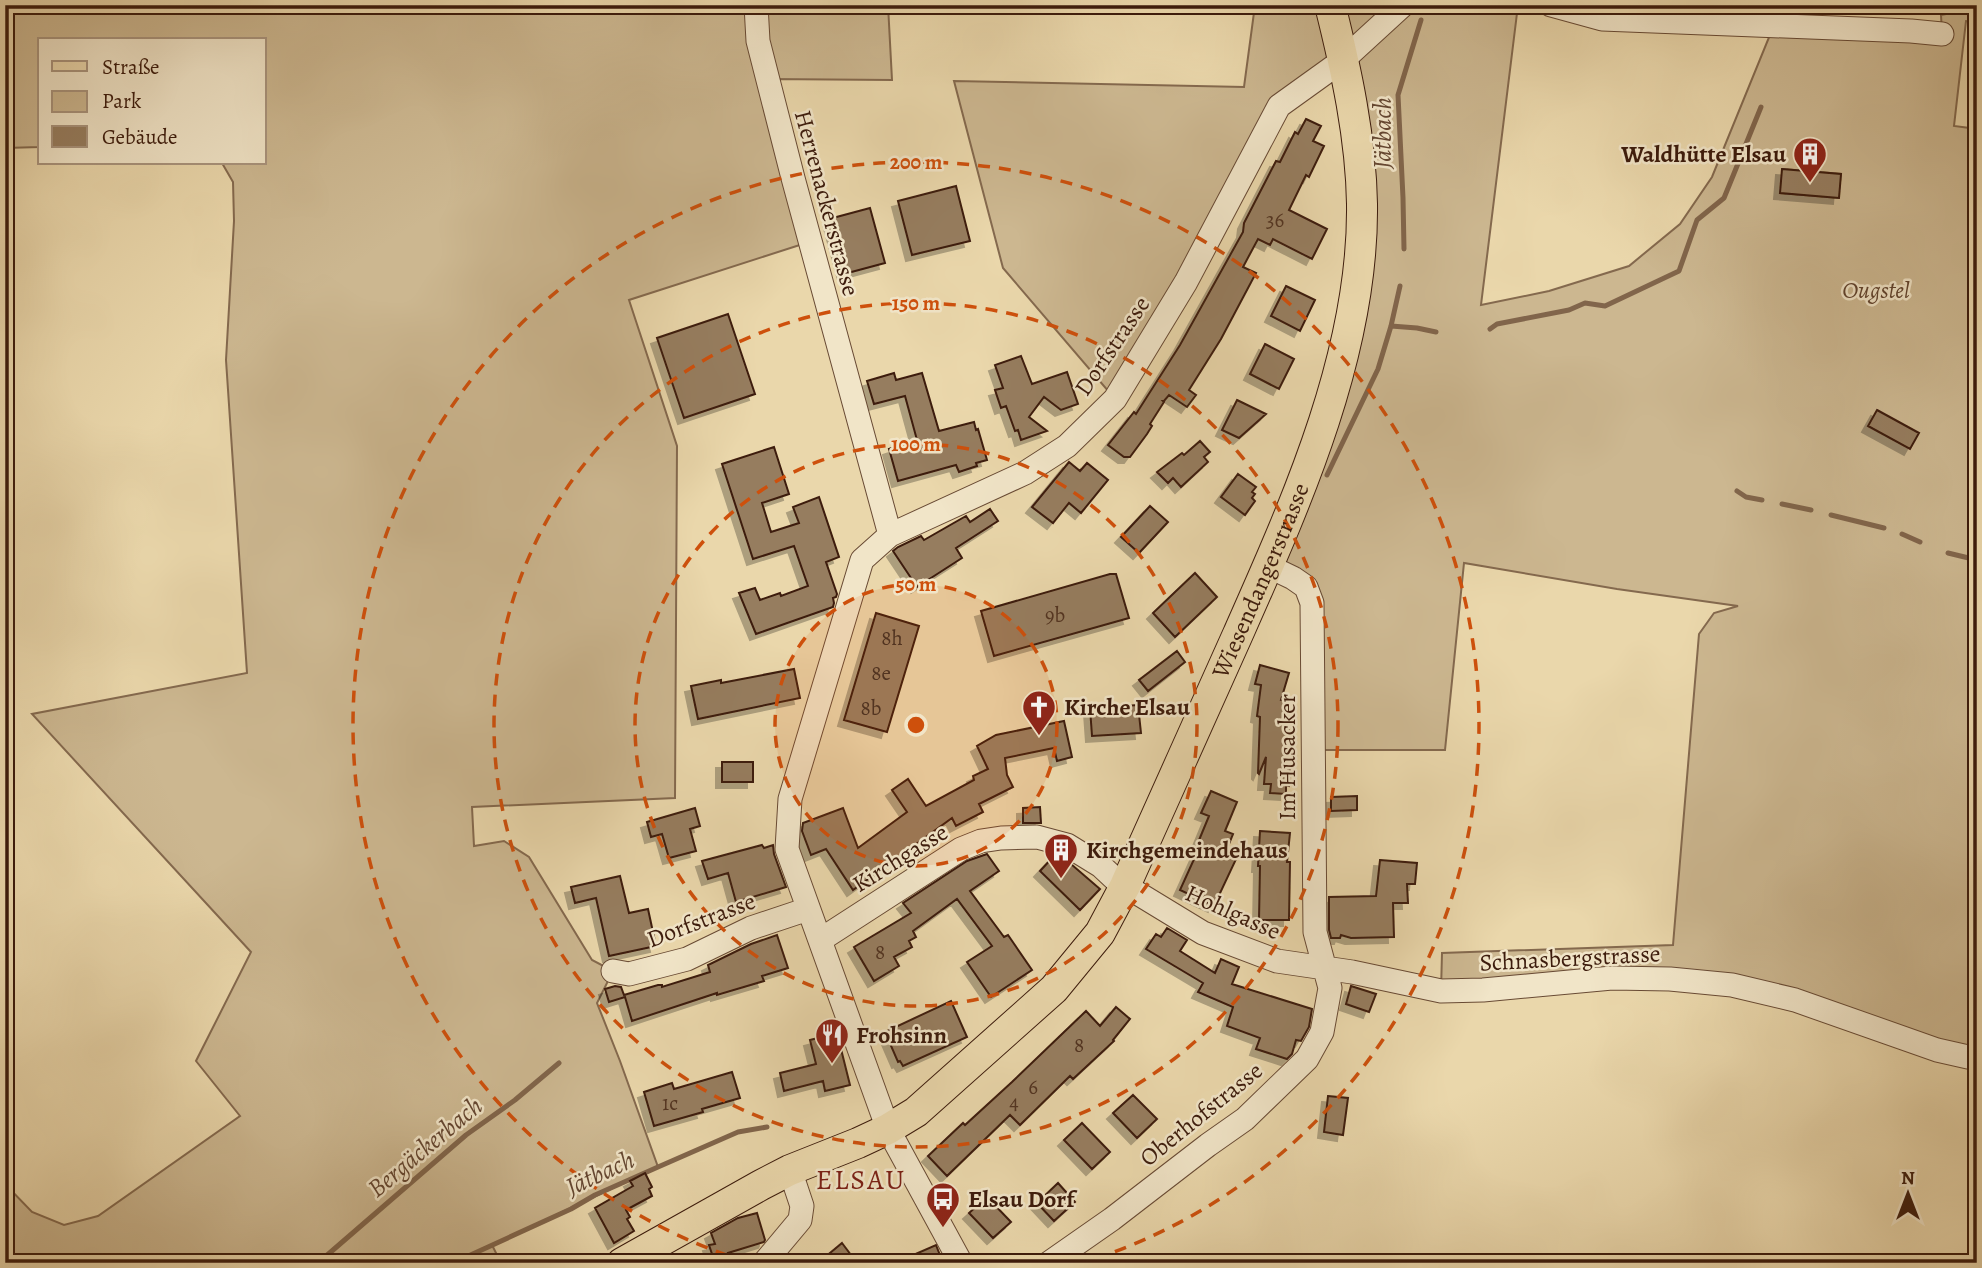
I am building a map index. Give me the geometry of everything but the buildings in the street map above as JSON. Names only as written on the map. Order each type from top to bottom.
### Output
[{"type":"main road","name":"Wiesendangerstrasse","points":[[622,1263],[790,1170],[859,1143],[916,1112],[1054,989],[1100,933],[1125,886],[1299,493],[1347,340],[1360,266],[1362,203],[1358,151],[1343,60],[1330,5]]},
{"type":"street","name":"Herrenackerstrasse","points":[[756,5],[758,41],[799,204],[890,535]]},
{"type":"street","name":"Dorfstrasse","points":[[961,1263],[888,1129],[787,849],[790,799],[863,560],[890,535],[1025,473],[1067,446],[1115,399],[1186,282],[1279,106],[1343,60],[1403,5]]},
{"type":"street","points":[[1551,5],[1602,19],[1942,34]]},
{"type":"street","name":"Im Husacker","points":[[1268,566],[1306,587],[1312,604],[1315,932],[1326,969]]},
{"type":"street","name":"Kirchgasse","points":[[820,938],[961,849],[981,841],[1037,837],[1067,845],[1101,866],[1125,886]]},
{"type":"street","name":"Hohlgasse","points":[[1125,886],[1203,933],[1277,961],[1326,969]]},
{"type":"street","name":"Dorfstrasse","points":[[612,971],[629,974],[687,960],[751,928],[808,908]]},
{"type":"street","name":"Schnasbergstrasse","points":[[1326,969],[1364,974],[1441,991],[1612,978],[1670,979],[1732,985],[1795,1000],[1937,1050],[1968,1057],[1977,1055]]},
{"type":"street","name":"Oberhofstrasse","points":[[1049,1263],[1245,1119],[1307,1059],[1322,1032],[1330,988],[1326,969]]},
{"type":"street","points":[[765,1263],[800,1220],[802,1206],[790,1170]]},
{"type":"green space","points":[[5,5],[888,5],[892,80],[768,79],[809,242],[629,300],[677,446],[675,798],[472,807],[474,846],[504,841],[529,857],[592,960],[613,971],[597,1003],[658,1167],[492,1245],[501,1263],[5,1263],[5,1184],[32,1212],[64,1225],[98,1216],[240,1116],[196,1061],[251,952],[32,714],[247,673],[226,360],[234,221],[233,182],[223,164],[266,164],[266,38],[38,38],[38,147],[5,148]]},
{"type":"green space","name":"Ougstel","points":[[1255,5],[1518,5],[1481,305],[1549,291],[1629,266],[1680,224],[1712,177],[1774,25],[1942,34],[1941,15],[1977,8],[1977,22],[1966,21],[1954,126],[1977,129],[1977,1070],[1968,1057],[1732,985],[1441,991],[1442,953],[1673,945],[1699,634],[1714,613],[1738,606],[1464,563],[1445,750],[1314,750],[1312,603],[1268,566],[1360,266],[1344,61],[1279,106],[1115,399],[1003,268],[954,81],[1244,87]],"holes":[[[1783,169],[1841,174],[1838,198],[1781,193]]]},
{"type":"waterway","name":"Jätbach","points":[[1404,249],[1398,95],[1421,20]]},
{"type":"waterway","points":[[1490,329],[1497,324],[1569,310],[1585,303],[1605,306],[1679,271],[1697,220],[1724,198],[1761,107]]},
{"type":"waterway","name":"Jätbach","points":[[1327,475],[1378,369],[1400,286]]},
{"type":"waterway","points":[[1391,326],[1436,332]]},
{"type":"waterway","points":[[1737,491],[1746,497],[1762,500]]},
{"type":"waterway","points":[[1782,504],[1811,510]]},
{"type":"waterway","points":[[1831,515],[1884,528]]},
{"type":"waterway","points":[[1902,534],[1920,542]]},
{"type":"waterway","points":[[1948,553],[1977,560]]},
{"type":"waterway","name":"Bergäckerbach","points":[[318,1263],[466,1135],[515,1100],[559,1063]]},
{"type":"waterway","name":"Jätbach","points":[[453,1263],[571,1209],[595,1195],[738,1132],[767,1127]]},
{"type":"place","name":"Waldhütte Elsau","points":[[1810,184]]},
{"type":"place","name":"Kirche Elsau","points":[[1039,737]]},
{"type":"place","name":"Kirchgemeindehaus","points":[[1061,880]]},
{"type":"place","name":"Frohsinn","points":[[832,1065]]},
{"type":"place","name":"Elsau Dorf","points":[[943,1229]]},
{"type":"district","name":"ELSAU","points":[[861,1180]]}]
